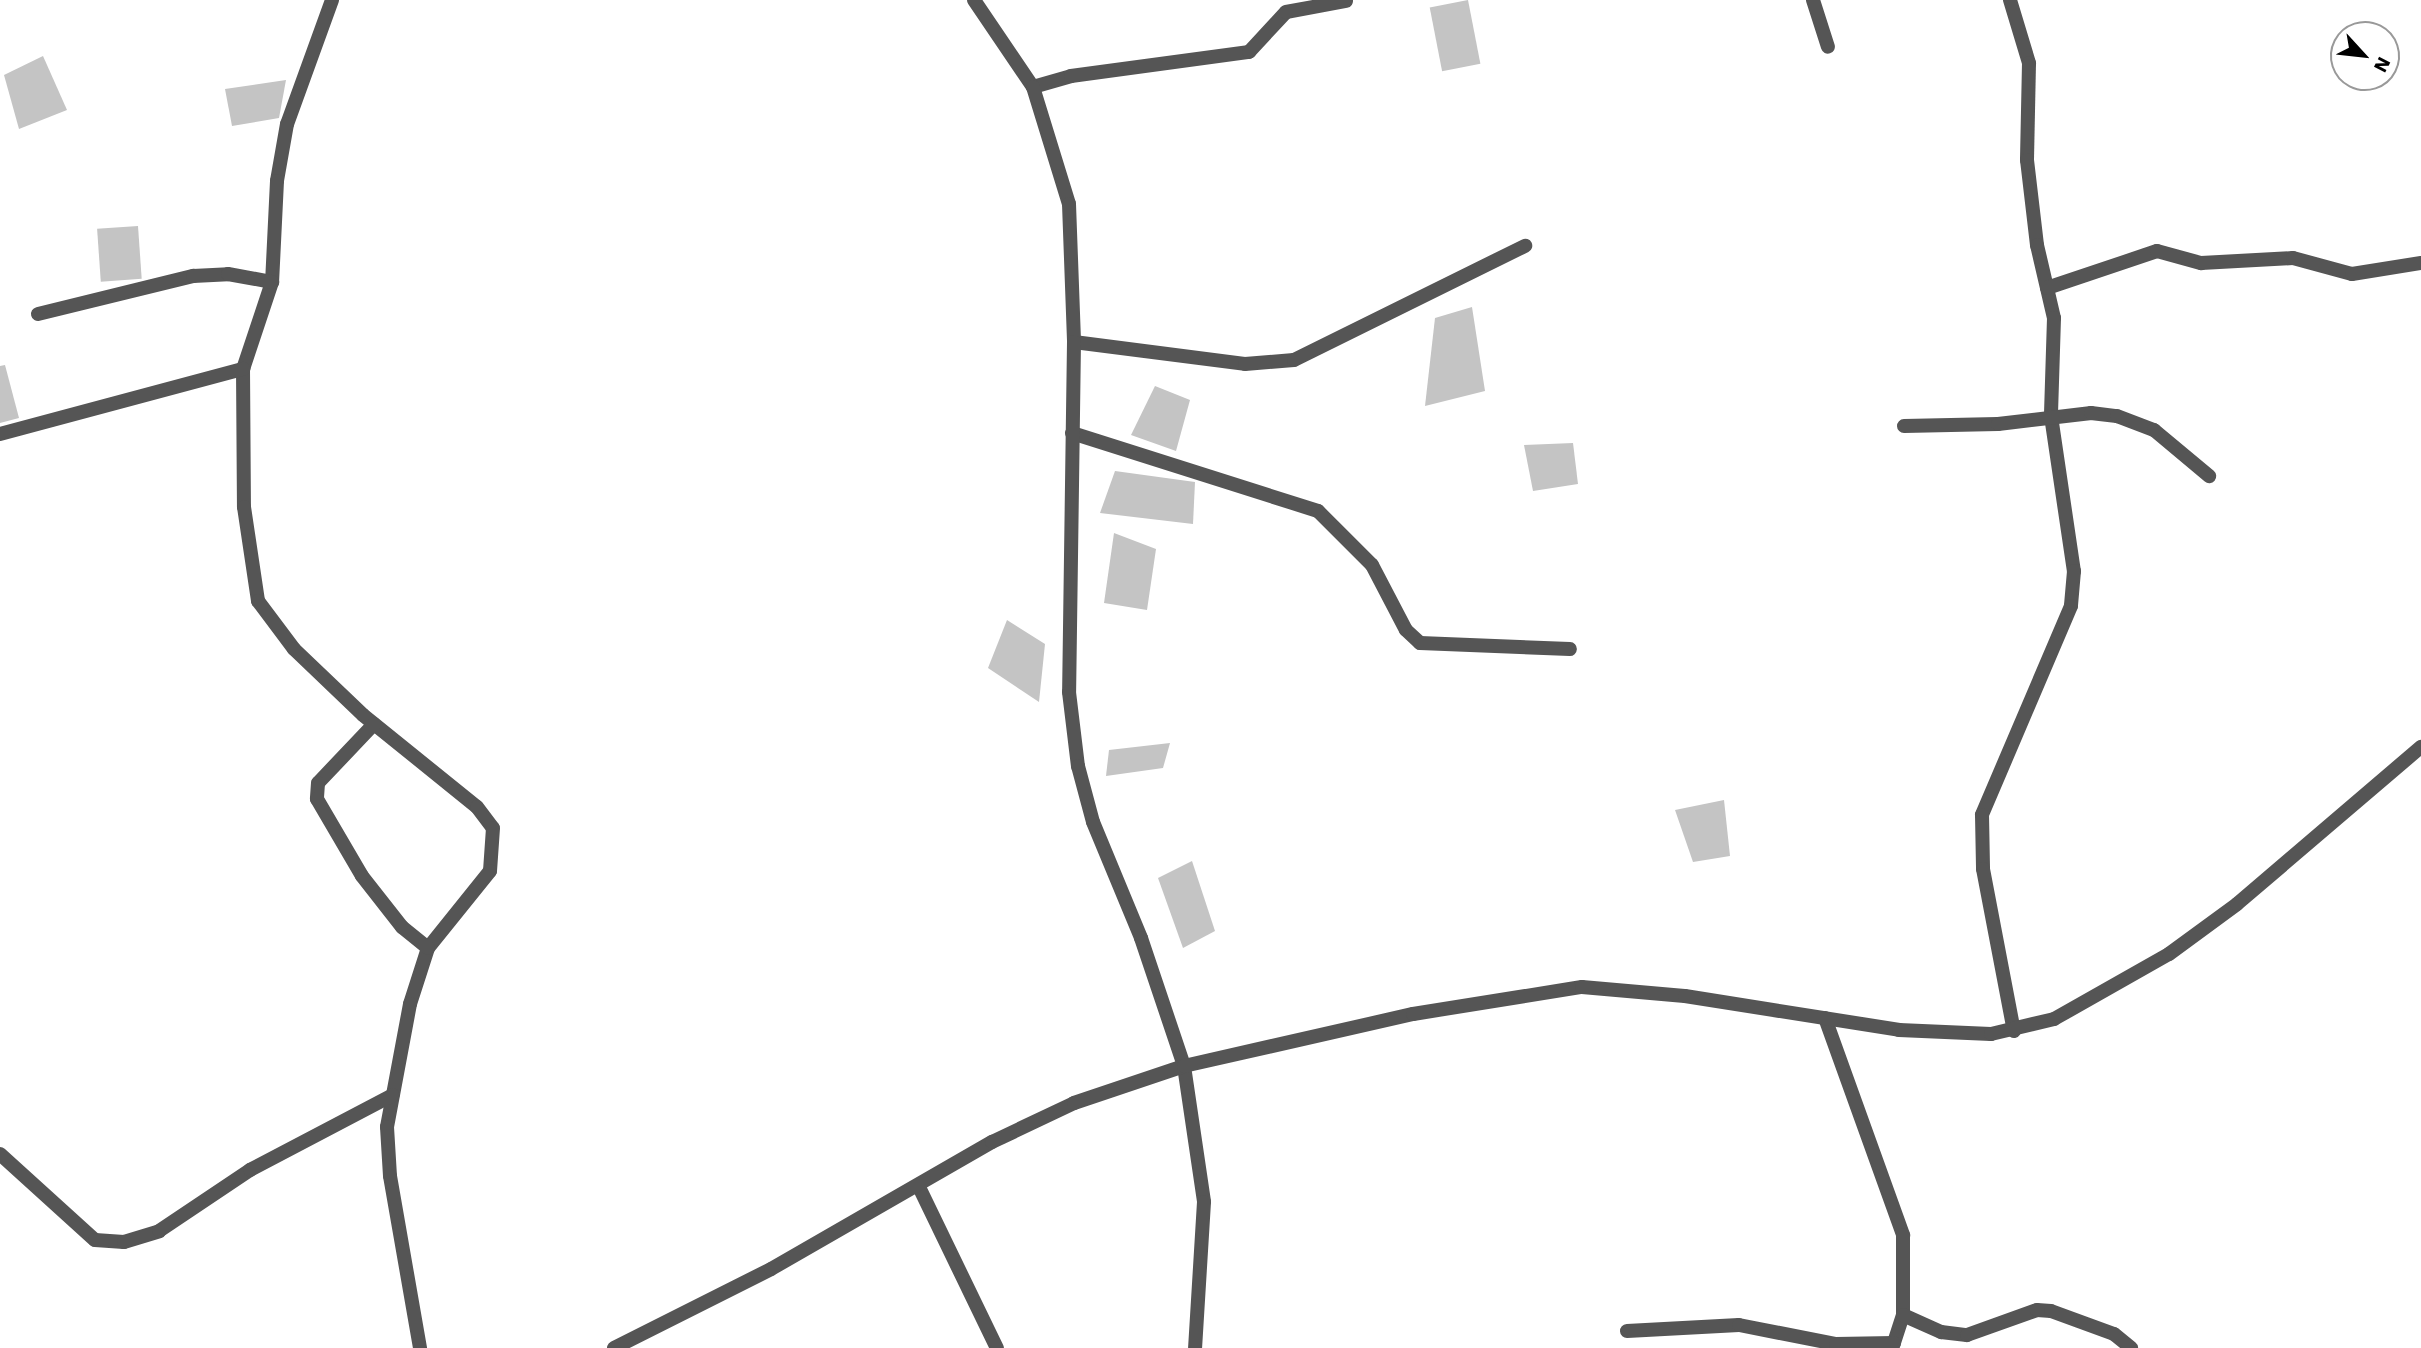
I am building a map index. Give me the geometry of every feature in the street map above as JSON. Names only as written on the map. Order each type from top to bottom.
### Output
[{"type":"street","points":[[332,0],[287,124],[277,181],[272,282],[243,369],[244,507],[258,601],[294,649],[374,724],[477,807],[493,828],[490,871],[428,948],[410,1004],[387,1127],[390,1176],[420,1348]]},
{"type":"street","points":[[974,0],[1032,87],[1069,204],[1074,342],[1069,692],[1078,766],[1093,822],[1141,938],[1184,1066],[1204,1202],[1195,1348]]},
{"type":"street","points":[[1813,0],[1828,47]]},
{"type":"street","points":[[2010,0],[2029,63],[2027,160],[2054,318],[2051,416],[2074,571],[2071,606],[1982,815],[1983,869],[2014,1031]]},
{"type":"street","points":[[1032,87],[1071,76],[1249,52],[1286,12],[1346,1]]},
{"type":"street","points":[[1074,342],[1245,364],[1294,360],[1525,246]]},
{"type":"street","points":[[2047,288],[2157,251],[2201,263],[2293,258],[2352,274],[2421,263]]},
{"type":"street","points":[[38,314],[193,276],[228,274],[272,282]]},
{"type":"street","points":[[0,434],[243,369]]},
{"type":"street","points":[[1904,426],[1998,424],[2051,416],[2117,416],[2154,430],[2209,476]]},
{"type":"street","points":[[1072,433],[1318,511],[1372,565],[1406,630],[1420,643],[1570,649]]},
{"type":"street","points":[[374,724],[318,783],[317,799],[362,876],[402,927],[428,948]]},
{"type":"street","points":[[614,1348],[919,1187],[992,1142],[1074,1103],[1184,1066],[1413,1014],[1582,987],[1685,996],[1899,1030],[2014,1031],[2079,1007],[2169,954],[2237,904],[2421,747]]},
{"type":"street","points":[[1628,1331],[1740,1325],[1836,1344],[1893,1345],[1903,1315],[1903,1236],[1825,1018]]},
{"type":"street","points":[[0,1154],[95,1240],[124,1242],[159,1231],[250,1170],[393,1095]]},
{"type":"street","points":[[919,1187],[997,1348]]},
{"type":"street","points":[[1903,1315],[1941,1332],[1967,1335],[2037,1310],[2051,1311],[2114,1334],[2131,1348]]},
{"type":"building","points":[[1468,0],[1480,64],[1442,71],[1430,7]]},
{"type":"building","points":[[43,56],[67,110],[19,129],[4,75]]},
{"type":"building","points":[[286,80],[279,118],[232,126],[225,89]]},
{"type":"building","points":[[138,226],[142,279],[101,282],[97,229]]},
{"type":"building","points":[[1472,307],[1485,391],[1425,406],[1435,318]]},
{"type":"building","points":[[5,365],[19,418],[0,423],[0,366]]},
{"type":"building","points":[[1155,386],[1190,400],[1176,451],[1131,435]]},
{"type":"building","points":[[1573,443],[1578,484],[1533,491],[1524,445]]},
{"type":"building","points":[[1115,471],[1195,482],[1193,524],[1100,513]]},
{"type":"building","points":[[1114,533],[1156,549],[1147,610],[1104,603]]},
{"type":"building","points":[[1007,620],[1045,644],[1039,702],[988,668]]},
{"type":"building","points":[[1170,743],[1163,768],[1106,776],[1109,750]]},
{"type":"building","points":[[1724,800],[1730,856],[1693,862],[1675,810]]},
{"type":"building","points":[[1192,861],[1215,931],[1183,948],[1158,878]]}]
